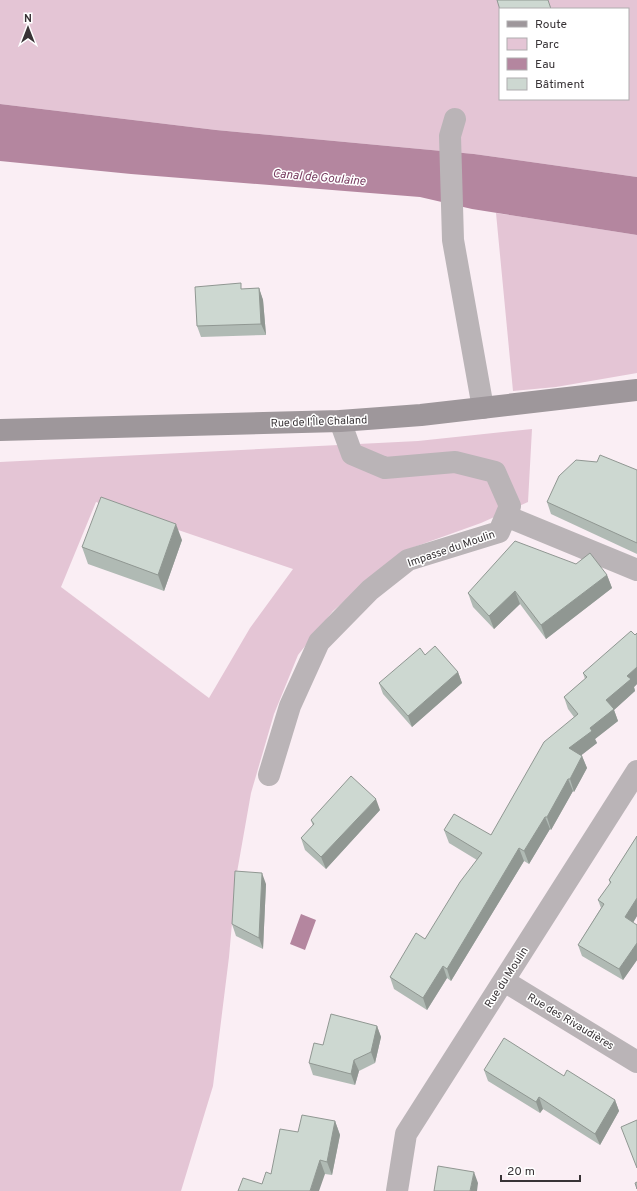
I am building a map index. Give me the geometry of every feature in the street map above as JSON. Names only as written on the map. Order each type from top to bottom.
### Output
[{"type":"street","points":[[452,128],[453,240],[483,408]]},
{"type":"street","name":"Rue de l'Île Chaland","points":[[0,430],[340,421],[483,408],[637,390]]},
{"type":"street","name":"Impasse du Moulin","points":[[269,775],[290,706],[319,642],[370,590],[408,560],[499,532],[510,506],[495,472],[455,462],[385,468],[352,454],[340,421]]},
{"type":"street","points":[[506,516],[637,570]]},
{"type":"street","name":"Rue du Moulin","points":[[397,1191],[406,1134],[637,771]]},
{"type":"street","name":"Rue des Rivaudières","points":[[504,980],[637,1062]]},
{"type":"green space","points":[[0,0],[637,0],[637,177],[474,154],[216,130],[0,104]]},
{"type":"green space","points":[[496,213],[637,235],[637,373],[556,387],[513,391]]},
{"type":"green space","points":[[532,429],[528,502],[481,523],[403,551],[333,611],[298,655],[274,714],[251,793],[236,878],[229,957],[213,1086],[181,1191],[0,1191],[0,462],[418,441]],"holes":[[[96,502],[293,569],[250,628],[209,698],[61,587]]]},
{"type":"water","name":"Canal de Goulaine","points":[[0,104],[216,130],[474,154],[637,177],[637,235],[472,209],[420,197],[131,174],[0,161]]},
{"type":"water","points":[[301,914],[316,920],[305,950],[290,944]]},
{"type":"building","points":[[497,0],[548,0],[551,8],[499,8]]},
{"type":"building","points":[[241,283],[241,289],[259,288],[261,324],[197,326],[195,287]]},
{"type":"building","points":[[600,455],[637,470],[637,543],[547,502],[559,476],[576,460],[597,462]]},
{"type":"building","points":[[101,497],[176,524],[158,575],[82,547]]},
{"type":"building","points":[[515,541],[576,564],[590,553],[607,575],[541,625],[515,591],[489,616],[468,593]]},
{"type":"building","points":[[631,631],[635,635],[637,633],[637,667],[627,676],[631,679],[606,700],[614,709],[590,728],[592,731],[569,748],[582,756],[570,779],[568,779],[547,817],[545,817],[524,851],[519,848],[447,969],[443,966],[423,998],[390,977],[416,933],[425,939],[460,882],[482,853],[444,830],[454,814],[491,835],[544,742],[578,714],[564,697],[587,677],[583,673]]},
{"type":"building","points":[[435,646],[458,672],[408,716],[379,683],[420,648],[425,655]]},
{"type":"building","points":[[351,776],[376,799],[321,857],[301,838],[314,824],[311,820]]},
{"type":"building","points":[[637,836],[637,898],[625,917],[637,925],[637,943],[619,969],[578,945],[604,904],[598,900],[611,882],[609,880]]},
{"type":"building","points":[[235,871],[262,873],[259,938],[232,924]]},
{"type":"building","points":[[331,1014],[377,1026],[371,1052],[354,1060],[351,1074],[309,1063],[314,1043],[323,1045]]},
{"type":"building","points":[[504,1038],[564,1076],[567,1070],[615,1100],[595,1134],[539,1097],[536,1102],[484,1070]]},
{"type":"building","points":[[302,1115],[335,1121],[327,1162],[320,1160],[310,1191],[238,1191],[243,1178],[262,1184],[266,1172],[271,1174],[280,1129],[298,1132]]},
{"type":"building","points":[[637,1120],[637,1168],[621,1127]]},
{"type":"building","points":[[438,1166],[474,1172],[470,1191],[434,1191]]}]
